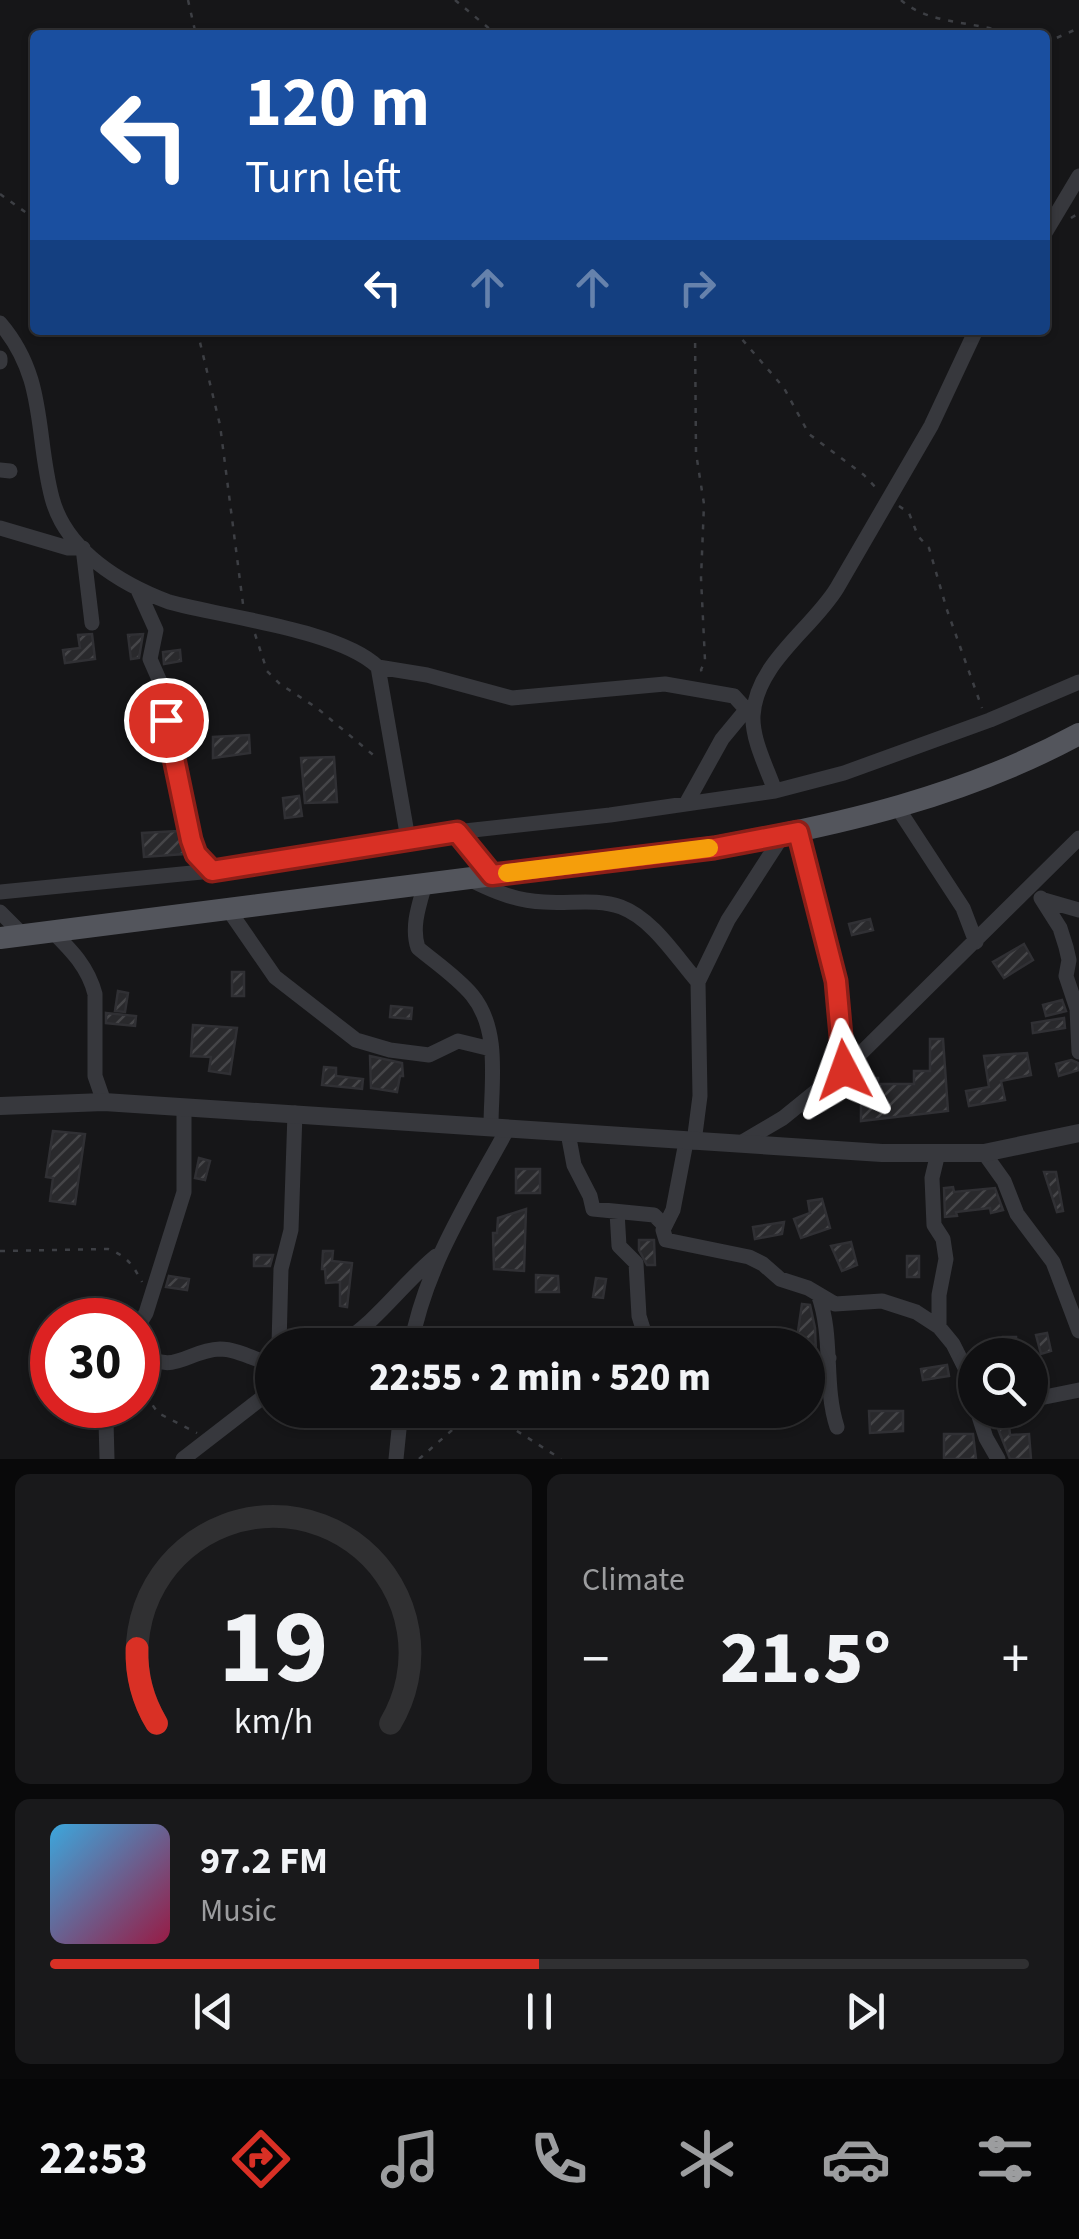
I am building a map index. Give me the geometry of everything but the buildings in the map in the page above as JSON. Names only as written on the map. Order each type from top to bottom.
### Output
[{"type":"main road","points":[[11,936],[714,848],[791,834],[964,786],[1045,753],[1079,734]]},
{"type":"street","points":[[1050,225],[1079,176]]},
{"type":"street","points":[[0,323],[13,338],[29,370],[42,420],[52,500],[65,530],[104,568],[138,590],[169,602],[340,644],[367,656],[378,666],[427,674],[512,698],[588,693],[650,683],[734,696],[750,713],[774,791]]},
{"type":"street","points":[[686,804],[722,739],[750,713],[770,671],[826,606],[948,395],[974,335]]},
{"type":"street","points":[[0,528],[68,548],[83,548]]},
{"type":"street","points":[[83,548],[92,624]]},
{"type":"street","points":[[138,590],[156,630],[150,659],[161,684],[191,840],[196,854],[212,871]]},
{"type":"street","points":[[378,666],[408,838]]},
{"type":"street","points":[[0,892],[212,871],[408,838],[774,791],[844,774],[1079,682]]},
{"type":"street","points":[[897,807],[957,896],[976,942]]},
{"type":"street","points":[[457,832],[492,875]]},
{"type":"street","points":[[791,834],[728,920],[698,982],[700,1096],[664,1235],[673,1243],[749,1257],[780,1279],[835,1304],[894,1304],[916,1312],[939,1327],[958,1353]]},
{"type":"street","points":[[791,834],[836,981],[844,1070]]},
{"type":"street","points":[[739,1144],[783,1118],[844,1070],[976,942],[1036,892],[1079,838]]},
{"type":"street","points":[[467,878],[501,895],[524,900],[592,901],[624,908],[649,926],[698,982]]},
{"type":"street","points":[[414,1328],[439,1254],[499,1127],[486,1019],[474,998],[415,941],[416,916],[426,884]]},
{"type":"street","points":[[1036,892],[1058,906],[1079,910]]},
{"type":"street","points":[[1036,892],[1060,928],[1070,960],[1066,976],[1078,1009],[1079,1052]]},
{"type":"street","points":[[228,909],[275,978],[356,1040],[429,1055],[455,1042],[491,1049]]},
{"type":"street","points":[[0,912],[11,936]]},
{"type":"street","points":[[52,931],[77,956],[92,982],[95,1076],[104,1102]]},
{"type":"street","points":[[0,1106],[104,1102],[690,1142],[938,1154],[984,1153],[1079,1133]]},
{"type":"street","points":[[151,1298],[184,1192],[184,1107]]},
{"type":"street","points":[[279,1328],[281,1269],[291,1230],[295,1114]]},
{"type":"street","points":[[568,1133],[574,1166],[591,1197],[592,1208],[598,1212],[654,1215],[664,1225]]},
{"type":"street","points":[[984,1153],[1004,1181],[1017,1214],[1053,1262],[1079,1331]]},
{"type":"street","points":[[938,1154],[932,1178],[934,1225],[943,1239],[946,1259],[939,1295],[939,1327]]},
{"type":"street","points":[[617,1212],[619,1246],[636,1263],[643,1328]]},
{"type":"street","points":[[361,1328],[439,1254]]},
{"type":"street","points":[[818,1294],[826,1316],[831,1403],[838,1427]]},
{"type":"street","points":[[160,1360],[172,1363],[222,1349],[255,1360]]},
{"type":"street","points":[[825,1360],[829,1358]]},
{"type":"street","points":[[1048,1396],[1079,1390]]},
{"type":"street","points":[[182,1459],[201,1451],[255,1405]]},
{"type":"street","points":[[106,1428],[107,1459]]},
{"type":"street","points":[[396,1459],[399,1428]]},
{"type":"street","points":[[984,1428],[998,1459]]},
{"type":"path","points":[[188,0],[195,30]]},
{"type":"path","points":[[456,0],[491,30]]},
{"type":"path","points":[[901,0],[924,14],[996,30]]},
{"type":"path","points":[[1050,41],[1079,28]]},
{"type":"path","points":[[0,194],[30,215]]},
{"type":"path","points":[[199,335],[220,424],[245,621],[254,632],[267,671],[380,760]]},
{"type":"path","points":[[695,335],[696,453],[704,504],[701,578],[705,660],[700,670],[712,692]]},
{"type":"path","points":[[738,335],[784,388],[809,434],[864,474],[886,501],[909,513],[918,536],[929,548],[947,610],[990,720]]},
{"type":"path","points":[[0,1251],[108,1249],[124,1255],[133,1264],[148,1298]]},
{"type":"path","points":[[160,1414],[194,1430],[201,1451]]},
{"type":"path","points":[[418,1459],[454,1428]]},
{"type":"path","points":[[512,1428],[561,1459]]},
{"type":"slow traffic","points":[[507,873],[709,848]]},
{"type":"route","points":[[166,720],[191,840],[202,863],[212,871],[457,832],[492,875],[714,848],[798,832],[825,947],[834,967],[844,1070]]}]
